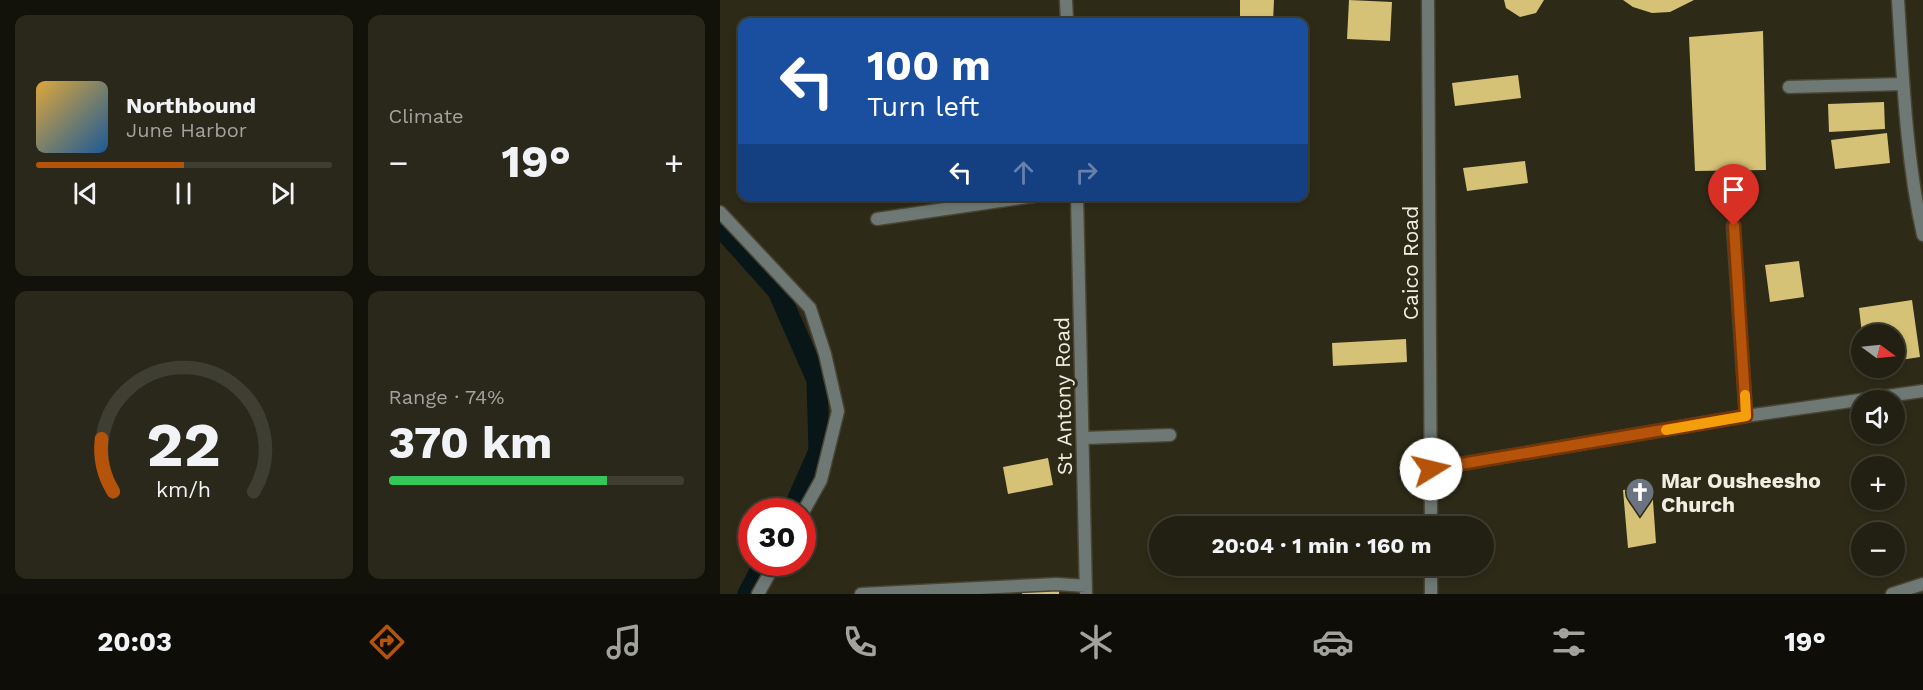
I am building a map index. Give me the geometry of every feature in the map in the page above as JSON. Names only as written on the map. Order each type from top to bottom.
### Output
[{"type":"street","points":[[1066,0],[1067,18]]},
{"type":"street","name":"Caico Road","points":[[1428,0],[1431,516]]},
{"type":"street","points":[[1899,0],[1903,84],[1916,202],[1923,235]]},
{"type":"street","points":[[1789,87],[1903,84]]},
{"type":"street","points":[[876,219],[1000,201]]},
{"type":"street","name":"St Antony Road","points":[[1077,201],[1086,590]]},
{"type":"street","points":[[720,212],[810,308],[825,354],[838,411],[821,480],[811,498]]},
{"type":"street","points":[[1734,226],[1746,416]]},
{"type":"street","points":[[1431,469],[1746,416],[1923,391]]},
{"type":"street","points":[[1084,438],[1170,435]]},
{"type":"street","points":[[758,594],[768,576]]},
{"type":"street","points":[[1431,576],[1431,594]]},
{"type":"street","points":[[861,594],[1057,584],[1086,590]]},
{"type":"street","points":[[1892,594],[1923,584]]},
{"type":"building","points":[[1240,0],[1274,0],[1273,18],[1240,18]]},
{"type":"building","points":[[1349,0],[1392,2],[1390,41],[1347,39]]},
{"type":"building","points":[[1504,0],[1544,0],[1536,13],[1520,17],[1506,8]]},
{"type":"building","points":[[1623,0],[1694,0],[1670,12],[1652,13],[1633,7]]},
{"type":"building","points":[[1763,31],[1766,170],[1695,171],[1689,37]]},
{"type":"building","points":[[1518,75],[1521,98],[1455,106],[1452,83]]},
{"type":"building","points":[[1884,102],[1885,129],[1829,132],[1828,104]]},
{"type":"building","points":[[1887,133],[1890,163],[1835,169],[1831,140]]},
{"type":"building","points":[[1525,161],[1528,183],[1467,191],[1463,168]]},
{"type":"building","points":[[1799,261],[1804,297],[1770,302],[1765,265]]},
{"type":"building","points":[[1912,300],[1920,357],[1905,359],[1905,324],[1861,324],[1859,308]]},
{"type":"building","points":[[1406,339],[1407,362],[1333,366],[1332,343]]},
{"type":"building","points":[[1048,458],[1053,485],[1008,494],[1003,467]]},
{"type":"building","name":"Mar Ousheesho Church","points":[[1652,487],[1656,543],[1628,548],[1623,490]]},
{"type":"building","points":[[1022,591],[1059,591],[1059,594],[1022,594]]},
{"type":"waterway","points":[[720,226],[778,291],[817,380],[819,451],[798,498]]},
{"type":"waterway","points":[[748,594],[758,576]]},
{"type":"slow traffic","points":[[1666,430],[1746,416],[1745,395]]},
{"type":"place","name":"Mar Ousheesho Church","points":[[1640,518]]},
{"type":"route","points":[[1431,469],[1746,416],[1734,226]]}]
